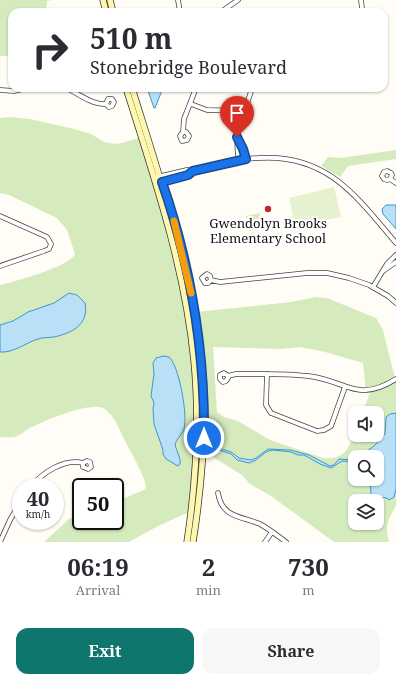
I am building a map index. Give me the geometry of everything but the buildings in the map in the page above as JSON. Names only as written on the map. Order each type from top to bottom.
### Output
[{"type":"main road","points":[[127,92],[158,180],[174,220],[196,324],[204,410],[203,457],[200,495],[193,542]]},
{"type":"main road","points":[[133,92],[158,180],[181,277],[190,325],[195,371],[197,419],[196,462],[187,542]]},
{"type":"street","points":[[228,7],[238,0]]},
{"type":"street","points":[[74,92],[89,100],[106,104]]},
{"type":"street","points":[[183,132],[182,123],[195,92]]},
{"type":"street","points":[[239,161],[236,146],[237,137],[243,111],[250,92]]},
{"type":"street","points":[[191,104],[208,110],[243,111]]},
{"type":"street","points":[[237,137],[246,159]]},
{"type":"street","points":[[158,180],[188,175],[193,171],[246,159],[282,158],[307,163],[321,169],[340,182],[355,195],[396,243]]},
{"type":"street","points":[[390,179],[396,183]]},
{"type":"street","points":[[0,216],[47,237],[51,244],[49,249],[44,252],[0,266]]},
{"type":"street","points":[[374,287],[387,264],[396,255]]},
{"type":"street","points":[[382,272],[396,262]]},
{"type":"street","points":[[211,280],[220,282],[317,272],[336,274],[374,287],[396,303]]},
{"type":"street","points":[[228,376],[236,374],[309,376],[322,378],[345,387],[358,390],[372,390],[396,379]]},
{"type":"street","points":[[267,374],[266,405],[269,411],[275,416],[317,431],[324,430],[330,426],[345,387]]},
{"type":"street","points":[[39,478],[54,467],[75,462],[83,463]]},
{"type":"street","points":[[218,493],[220,502],[228,512],[261,525],[286,542]]},
{"type":"street","points":[[0,542],[12,517]]},
{"type":"street","points":[[265,542],[272,532]]},
{"type":"green space","points":[[0,0],[52,0],[47,1],[46,8],[8,8],[8,56],[0,56]]},
{"type":"green space","points":[[11,117],[30,119],[91,134],[104,142],[115,144],[139,138],[149,168],[182,293],[190,342],[195,393],[195,453],[189,512],[158,526],[129,542],[44,542],[57,530],[64,530],[64,524],[72,518],[72,530],[124,530],[124,498],[146,488],[143,477],[116,422],[104,408],[98,407],[79,409],[42,422],[15,437],[0,437],[0,285],[29,277],[53,268],[71,259],[75,254],[67,230],[57,218],[9,195],[0,193],[0,118]]},
{"type":"green space","points":[[396,150],[396,159],[348,166],[340,177],[321,166],[328,157],[340,158]]},
{"type":"green space","points":[[161,187],[189,297],[199,368],[202,412],[201,462],[191,542],[189,542],[199,452],[197,369]]},
{"type":"green space","points":[[334,187],[341,217],[295,225],[289,198]]},
{"type":"green space","points":[[259,213],[263,228],[249,231],[246,216]]},
{"type":"green space","points":[[316,297],[327,298],[376,318],[383,330],[396,382],[396,506],[387,527],[389,542],[334,542],[271,496],[250,484],[242,475],[205,452],[196,312],[291,302]],"holes":[[[213,347],[281,349],[300,347],[325,352],[363,363],[366,393],[370,393],[365,406],[384,406],[384,442],[351,442],[345,452],[341,455],[323,458],[270,440],[238,421],[224,417],[217,412]]]},
{"type":"water","points":[[148,92],[161,92],[155,108]]},
{"type":"water","points":[[386,205],[396,205],[396,229],[383,214],[382,209]]},
{"type":"water","points":[[69,293],[77,295],[85,303],[86,311],[82,322],[78,327],[61,335],[40,338],[10,351],[0,352],[0,325],[13,321],[28,312],[54,303]]},
{"type":"water","points":[[164,356],[169,357],[173,362],[184,403],[184,429],[175,445],[180,459],[180,464],[178,466],[166,459],[163,454],[154,424],[154,403],[151,396],[154,374],[153,363],[156,358]]},
{"type":"water","points":[[396,413],[396,489],[394,497],[389,500],[384,498],[384,494],[371,494],[370,486],[384,486],[384,450],[368,450],[378,442],[384,442],[386,417],[390,414]]},
{"type":"water","points":[[209,445],[231,452],[239,458],[251,460],[268,449],[290,450],[309,455],[330,466],[334,465],[339,459],[348,460],[348,461],[342,461],[331,468],[304,455],[272,450],[266,452],[256,460],[249,463],[237,460],[231,454],[212,449]]},
{"type":"slow traffic","points":[[174,221],[191,293]]},
{"type":"place","name":"Gwendolyn Brooks Elementary School","points":[[268,209]]},
{"type":"route","points":[[204,438],[203,388],[196,324],[174,220],[162,182],[188,175],[193,171],[246,159],[237,137]]}]
